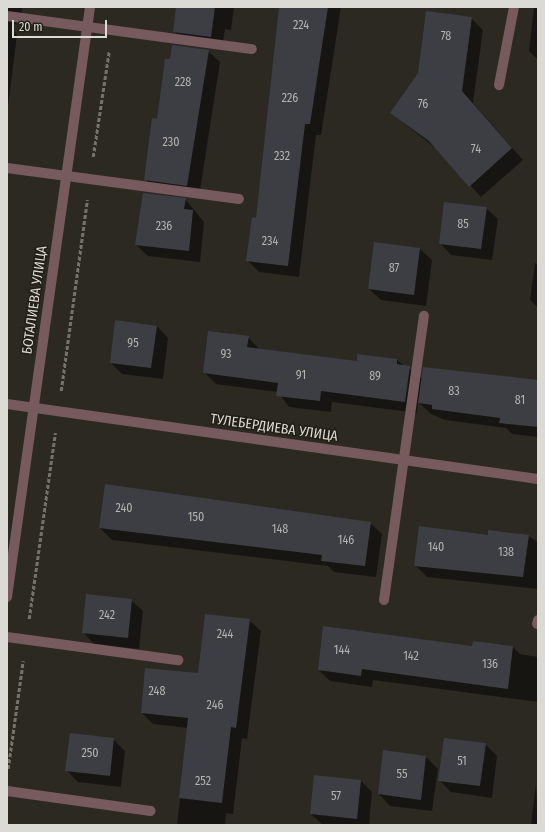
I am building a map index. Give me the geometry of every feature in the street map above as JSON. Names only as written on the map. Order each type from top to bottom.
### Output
[{"type":"street","name":"БОТАЛИЕВА УЛИЦА","points":[[7,597],[90,7]]},
{"type":"street","points":[[499,85],[514,7]]},
{"type":"street","points":[[7,16],[252,49]]},
{"type":"street","points":[[7,168],[239,199]]},
{"type":"street","points":[[384,600],[424,316]]},
{"type":"street","name":"ТУЛЕБЕРДИЕВА УЛИЦА","points":[[7,404],[538,479]]},
{"type":"street","points":[[7,637],[178,660]]},
{"type":"street","points":[[7,791],[151,811]]},
{"type":"path","points":[[7,776],[112,30]]},
{"type":"building","points":[[176,7],[215,7],[211,37],[173,32]]},
{"type":"building","points":[[279,7],[328,7],[310,124],[305,124],[288,266],[246,261],[252,217],[256,218]]},
{"type":"building","points":[[426,11],[472,17],[462,91],[512,148],[469,187],[429,141],[390,113],[418,73]]},
{"type":"building","points":[[172,45],[209,50],[187,186],[144,180],[152,118],[157,119],[165,59],[170,59]]},
{"type":"building","points":[[143,193],[186,198],[184,209],[193,210],[189,251],[135,245]]},
{"type":"building","points":[[444,202],[487,207],[481,249],[439,244]]},
{"type":"building","points":[[374,242],[420,248],[414,295],[368,289]]},
{"type":"building","points":[[115,320],[157,326],[151,368],[110,363]]},
{"type":"building","points":[[208,331],[249,336],[247,347],[357,361],[357,354],[397,359],[397,364],[410,366],[405,402],[321,391],[320,401],[276,396],[278,383],[203,373]]},
{"type":"building","points":[[423,367],[538,380],[538,427],[499,423],[500,418],[432,409],[432,405],[418,403]]},
{"type":"building","points":[[105,484],[371,522],[365,566],[321,561],[322,555],[99,528]]},
{"type":"building","points":[[419,526],[488,535],[488,530],[529,535],[523,577],[414,566]]},
{"type":"building","points":[[86,594],[132,599],[128,638],[82,633]]},
{"type":"building","points":[[205,614],[250,619],[236,728],[231,727],[222,803],[179,798],[188,718],[141,713],[145,668],[198,673]]},
{"type":"building","points":[[323,626],[472,646],[473,641],[513,646],[508,689],[362,669],[361,676],[318,670]]},
{"type":"building","points":[[70,733],[114,738],[110,776],[65,771]]},
{"type":"building","points":[[444,738],[486,743],[480,786],[438,781]]},
{"type":"building","points":[[383,750],[426,756],[421,800],[378,794]]},
{"type":"building","points":[[314,775],[361,780],[357,819],[310,814]]}]
